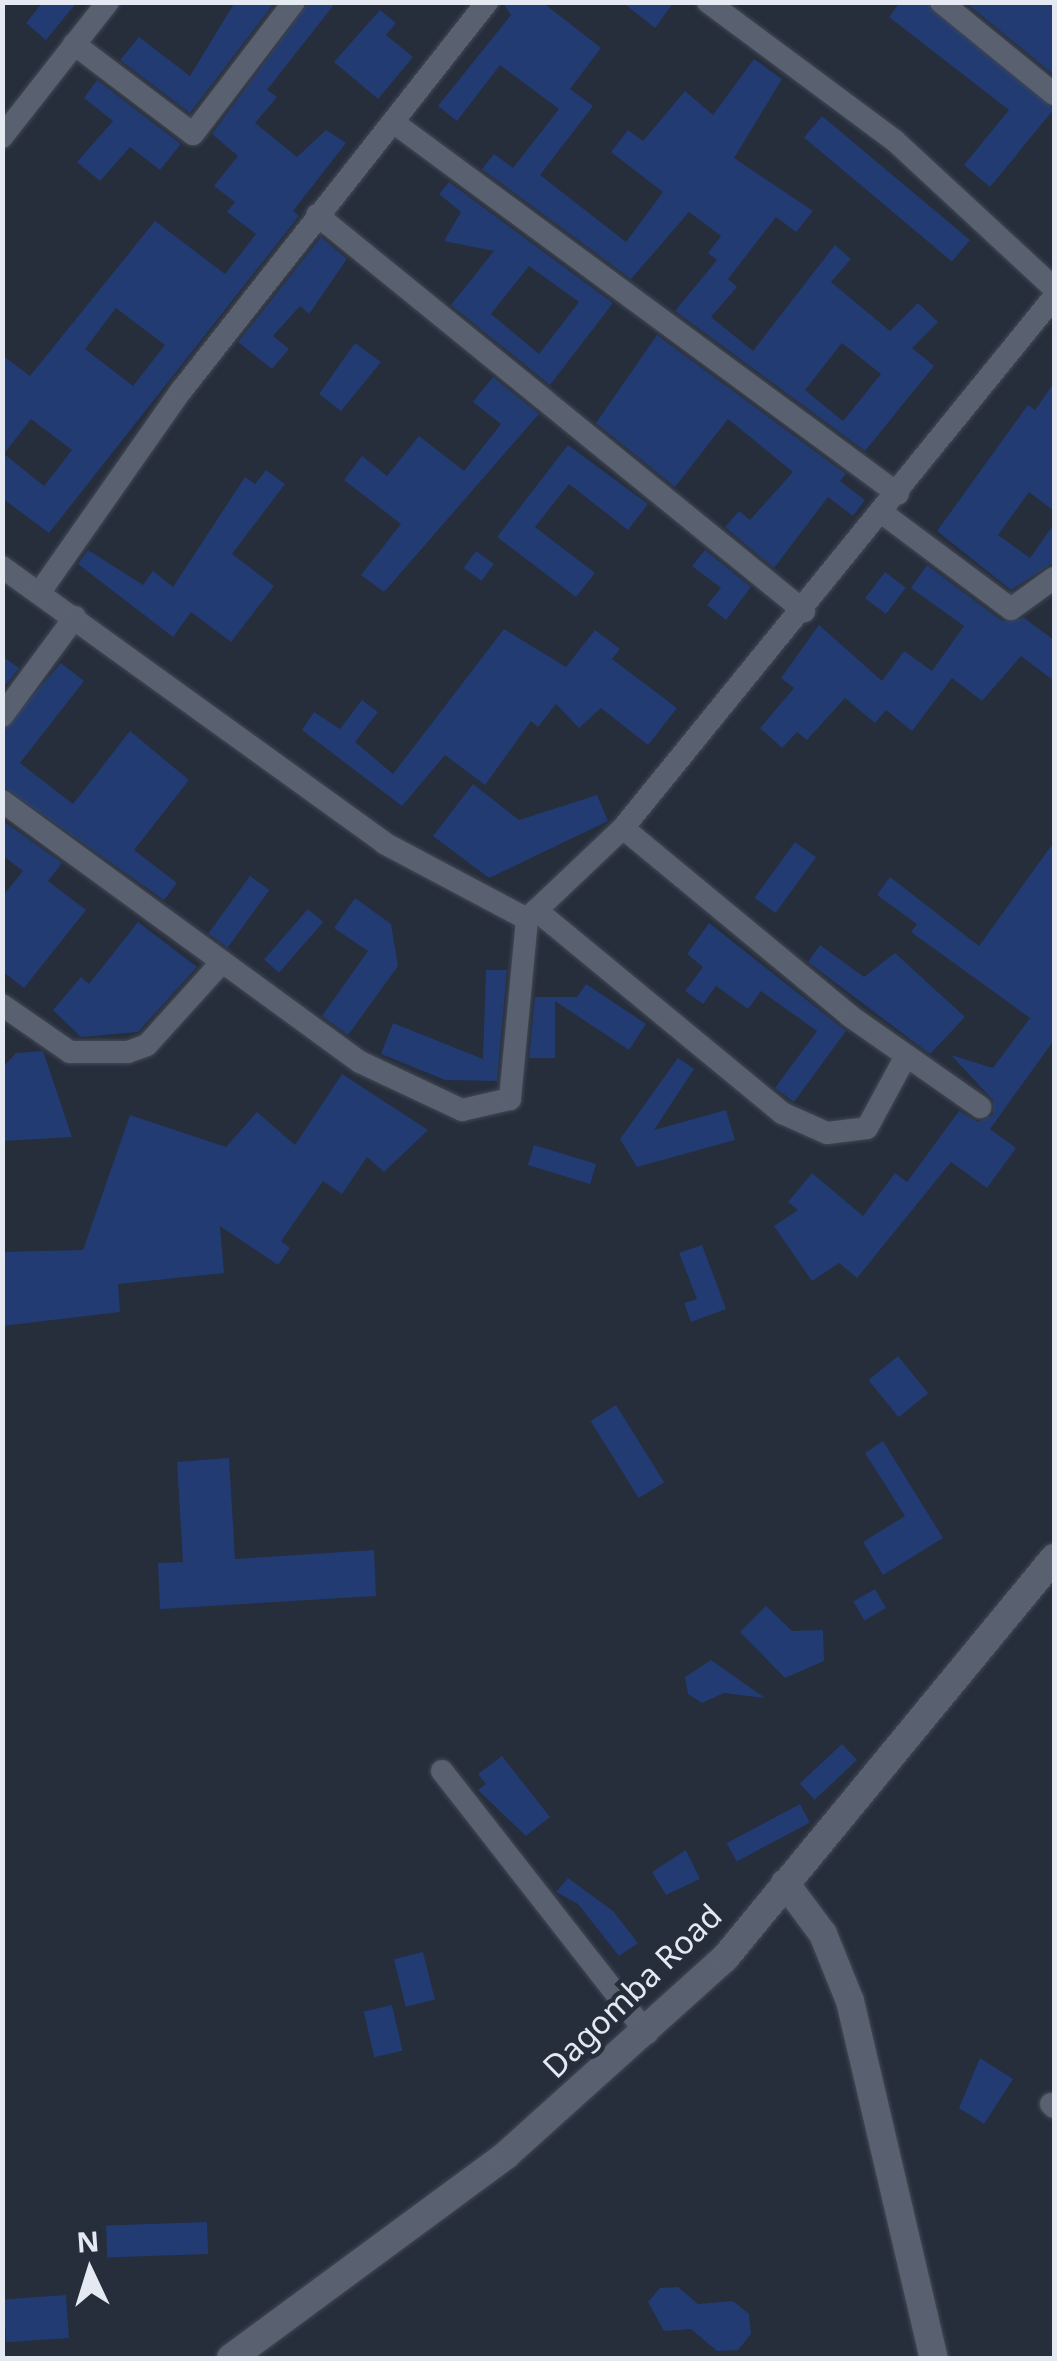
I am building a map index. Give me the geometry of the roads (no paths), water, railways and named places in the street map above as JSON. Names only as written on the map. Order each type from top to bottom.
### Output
[{"type":"street","points":[[2,137],[108,2]]},
{"type":"street","points":[[74,44],[194,134],[294,2]]},
{"type":"street","points":[[708,2],[894,140],[1054,288]]},
{"type":"street","points":[[941,2],[1054,94]]},
{"type":"street","points":[[40,592],[318,215],[398,125],[481,5]]},
{"type":"street","points":[[398,125],[898,494]]},
{"type":"street","points":[[318,215],[804,611]]},
{"type":"street","points":[[2,800],[360,1062],[484,1112],[510,1099],[531,914],[623,828],[885,516],[898,494],[1054,297]]},
{"type":"street","points":[[885,516],[1010,609],[1054,578]]},
{"type":"street","points":[[2,566],[384,843],[531,914],[734,1077],[827,1134],[867,1128],[906,1056]]},
{"type":"street","points":[[2,716],[75,617]]},
{"type":"street","points":[[623,828],[906,1056],[980,1107]]},
{"type":"street","points":[[2,1005],[70,1052],[128,1052],[147,1044],[221,963]]},
{"type":"street","name":"Dagomba Road","points":[[231,2358],[506,2155],[647,2033],[785,1883],[1054,1558]]},
{"type":"street","points":[[442,1771],[647,2033]]},
{"type":"street","points":[[785,1883],[824,1934],[850,2001],[934,2358]]}]
